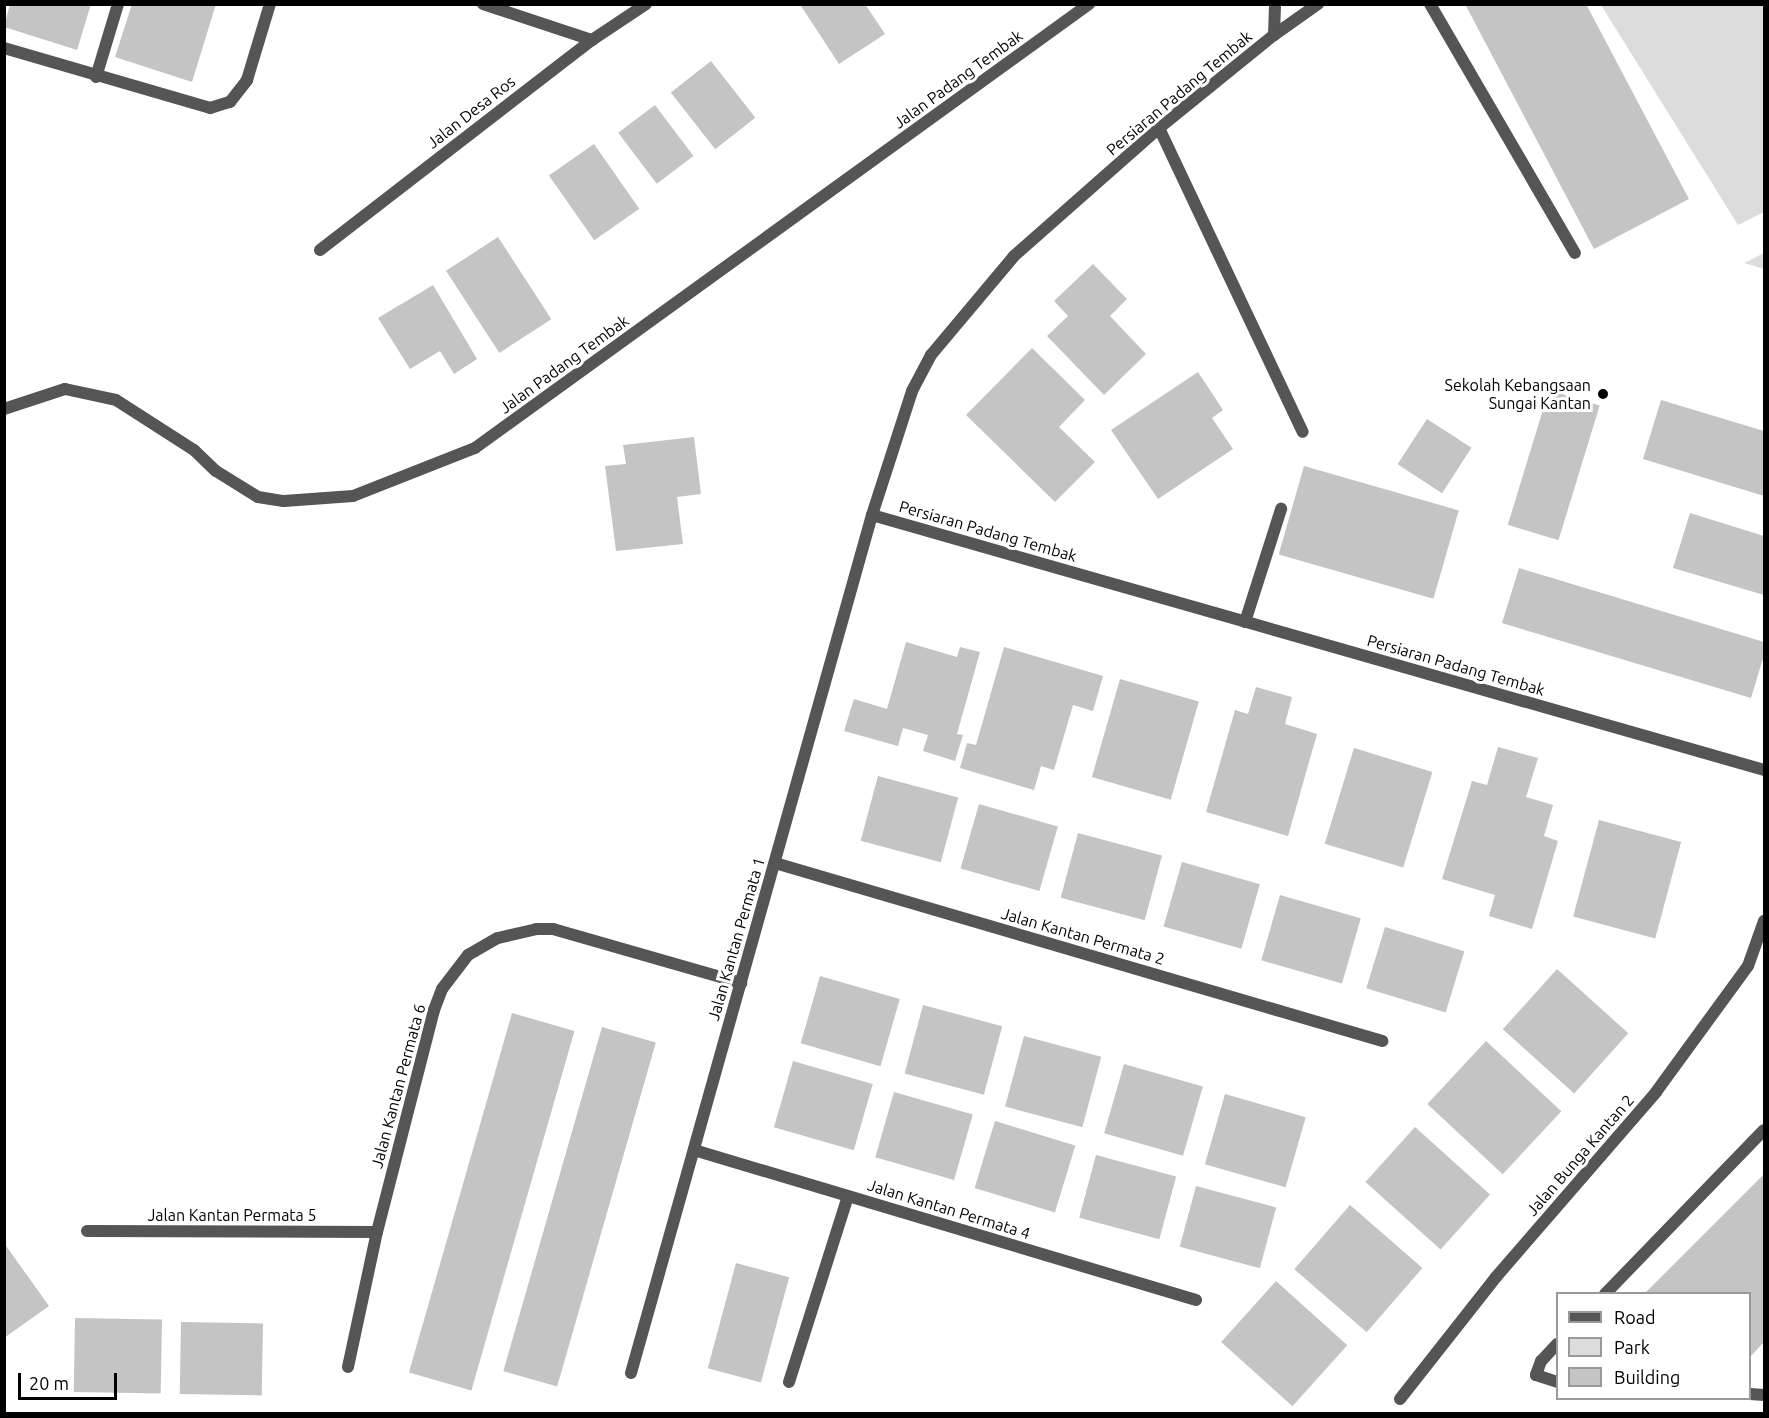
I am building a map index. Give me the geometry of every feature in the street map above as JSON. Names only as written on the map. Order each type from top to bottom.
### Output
[{"type":"street","points":[[96,77],[118,4]]},
{"type":"street","points":[[4,48],[96,77],[210,108],[230,102],[247,80],[270,4]]},
{"type":"street","points":[[483,4],[592,40]]},
{"type":"street","name":"Jalan Desa Ros","points":[[320,250],[592,40],[646,4]]},
{"type":"street","name":"Jalan Padang Tembak","points":[[4,409],[65,389],[116,400],[194,450],[216,471],[258,498],[284,501],[353,496],[475,448],[1089,4]]},
{"type":"street","points":[[1274,35],[1275,4]]},
{"type":"street","name":"Persiaran Padang Tembak","points":[[1318,4],[1274,35],[1159,128],[1014,256],[931,355],[912,391],[872,515],[1764,770]]},
{"type":"street","points":[[1430,4],[1575,253]]},
{"type":"street","points":[[1159,128],[1303,432]]},
{"type":"street","points":[[1245,622],[1281,509]]},
{"type":"street","name":"Jalan Kantan Permata 1","points":[[631,1373],[872,515]]},
{"type":"street","name":"Jalan Kantan Permata 2","points":[[775,863],[1382,1041]]},
{"type":"street","name":"Jalan Bunga Kantan 2","points":[[1400,1399],[1497,1277],[1656,1092],[1748,966],[1764,921]]},
{"type":"street","name":"Jalan Kantan Permata 6","points":[[348,1366],[377,1232],[434,1010],[442,989],[468,955],[498,938],[527,930],[553,929],[741,983]]},
{"type":"street","points":[[1606,1292],[1764,1130]]},
{"type":"street","name":"Jalan Kantan Permata 4","points":[[694,1150],[1196,1300]]},
{"type":"street","points":[[789,1382],[848,1196]]},
{"type":"street","name":"Jalan Kantan Permata 5","points":[[87,1231],[377,1232]]},
{"type":"street","points":[[1556,1344],[1541,1361],[1536,1375],[1556,1382]]},
{"type":"green space","points":[[1601,5],[1764,5],[1764,212],[1738,225]]},
{"type":"green space","points":[[1764,253],[1764,269],[1744,263]]},
{"type":"building","points":[[10,4],[91,4],[77,50],[4,27]]},
{"type":"building","points":[[132,4],[216,4],[192,82],[115,57]]},
{"type":"building","points":[[804,4],[865,4],[885,34],[839,64],[801,6]]},
{"type":"building","points":[[1465,4],[1586,4],[1689,199],[1594,249]]},
{"type":"building","points":[[711,61],[755,118],[715,149],[671,92]]},
{"type":"building","points":[[655,105],[694,156],[657,184],[618,133]]},
{"type":"building","points":[[594,144],[639,209],[594,240],[549,176]]},
{"type":"building","points":[[498,237],[551,319],[499,353],[446,271]]},
{"type":"building","points":[[1093,264],[1127,299],[1110,316],[1146,354],[1104,395],[1047,336],[1068,316],[1054,301]]},
{"type":"building","points":[[433,285],[477,359],[454,374],[440,351],[410,369],[378,318]]},
{"type":"building","points":[[1032,348],[1085,400],[1059,427],[1095,462],[1055,502],[966,415]]},
{"type":"building","points":[[1198,372],[1223,410],[1212,418],[1233,449],[1158,499],[1111,430]]},
{"type":"building","points":[[1549,390],[1600,405],[1558,540],[1508,525]]},
{"type":"building","points":[[1661,400],[1764,431],[1764,496],[1643,459]]},
{"type":"building","points":[[1427,419],[1471,448],[1442,493],[1398,464]]},
{"type":"building","points":[[694,437],[701,494],[677,497],[683,544],[616,551],[605,466],[626,464],[623,445]]},
{"type":"building","points":[[1304,466],[1459,510],[1433,599],[1279,554]]},
{"type":"building","points":[[1690,513],[1764,536],[1764,595],[1673,568]]},
{"type":"building","points":[[1519,568],[1764,642],[1764,655],[1751,698],[1502,623]]},
{"type":"building","points":[[906,642],[957,657],[960,647],[980,652],[957,734],[963,735],[955,761],[923,751],[928,735],[903,728],[898,746],[844,731],[854,699],[887,709]]},
{"type":"building","points":[[1004,647],[1103,676],[1093,711],[1073,705],[1054,770],[1041,766],[1034,790],[960,768],[967,743],[976,745]]},
{"type":"building","points":[[1120,679],[1199,702],[1171,800],[1092,777]]},
{"type":"building","points":[[1256,687],[1292,697],[1285,724],[1317,734],[1288,836],[1206,812],[1235,710],[1248,714]]},
{"type":"building","points":[[1498,747],[1538,758],[1526,797],[1553,805],[1544,836],[1558,841],[1532,929],[1489,916],[1495,895],[1442,879],[1472,781],[1487,785]]},
{"type":"building","points":[[1354,748],[1432,772],[1403,868],[1325,844]]},
{"type":"building","points":[[878,776],[958,797],[941,862],[861,841]]},
{"type":"building","points":[[979,804],[1058,827],[1039,891],[961,868]]},
{"type":"building","points":[[1599,820],[1681,842],[1655,939],[1573,917]]},
{"type":"building","points":[[1078,833],[1162,856],[1145,920],[1061,898]]},
{"type":"building","points":[[1182,862],[1260,884],[1241,949],[1164,926]]},
{"type":"building","points":[[1280,895],[1361,918],[1342,984],[1261,960]]},
{"type":"building","points":[[1385,927],[1464,951],[1446,1012],[1366,988]]},
{"type":"building","points":[[1557,969],[1628,1033],[1574,1093],[1503,1029]]},
{"type":"building","points":[[820,976],[900,999],[880,1066],[801,1043]]},
{"type":"building","points":[[923,1005],[1002,1026],[984,1095],[905,1074]]},
{"type":"building","points":[[512,1013],[574,1031],[471,1390],[409,1373]]},
{"type":"building","points":[[602,1027],[656,1042],[557,1387],[503,1371]]},
{"type":"building","points":[[1024,1036],[1101,1057],[1082,1127],[1005,1107]]},
{"type":"building","points":[[1486,1041],[1561,1111],[1503,1174],[1427,1104]]},
{"type":"building","points":[[793,1061],[873,1084],[854,1150],[774,1127]]},
{"type":"building","points":[[1124,1064],[1203,1087],[1183,1156],[1104,1133]]},
{"type":"building","points":[[894,1092],[973,1115],[954,1180],[875,1157]]},
{"type":"building","points":[[1225,1094],[1306,1117],[1286,1187],[1205,1164]]},
{"type":"building","points":[[995,1121],[1075,1146],[1055,1213],[975,1188]]},
{"type":"building","points":[[1415,1127],[1490,1195],[1441,1250],[1365,1182]]},
{"type":"building","points":[[1096,1155],[1176,1176],[1159,1239],[1079,1218]]},
{"type":"building","points":[[1764,1174],[1764,1342],[1751,1356],[1751,1292],[1646,1292]]},
{"type":"building","points":[[1196,1186],[1276,1207],[1260,1268],[1180,1247]]},
{"type":"building","points":[[1350,1205],[1422,1268],[1367,1332],[1294,1269]]},
{"type":"building","points":[[4,1243],[49,1306],[4,1338]]},
{"type":"building","points":[[736,1263],[789,1277],[761,1383],[708,1368]]},
{"type":"building","points":[[1276,1281],[1347,1345],[1292,1406],[1221,1342]]},
{"type":"building","points":[[75,1318],[162,1320],[161,1394],[74,1392]]},
{"type":"building","points":[[181,1322],[263,1323],[262,1395],[180,1394]]},
{"type":"place","name":"Sekolah Kebangsaan Sungai Kantan","points":[[1603,394]]}]
